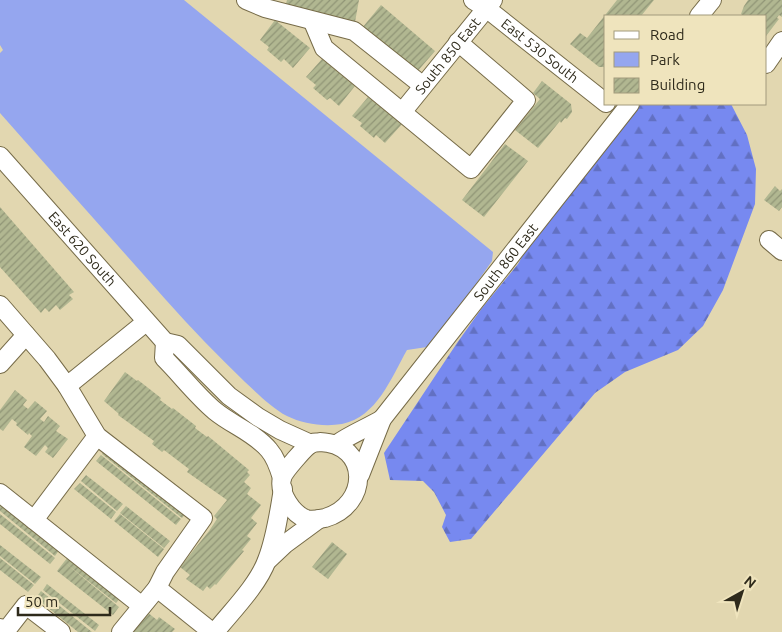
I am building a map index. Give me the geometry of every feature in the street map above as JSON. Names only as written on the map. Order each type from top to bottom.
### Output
[{"type":"street","points":[[246,0],[264,8],[354,31],[422,86]]},
{"type":"street","name":"South 850 East","points":[[402,111],[458,42],[484,3]]},
{"type":"street","name":"East 530 South","points":[[484,3],[604,102]]},
{"type":"street","points":[[313,22],[324,48],[471,169],[526,100],[458,42]]},
{"type":"street","points":[[767,62],[782,40]]},
{"type":"street","name":"East 530 South","points":[[610,105],[625,109]]},
{"type":"street","name":"South 860 East","points":[[360,476],[382,419],[625,109]]},
{"type":"street","name":"East 620 South","points":[[0,156],[165,342],[178,345],[229,396],[258,417],[280,430],[311,444]]},
{"type":"street","points":[[0,305],[68,386],[97,436],[203,518],[165,572],[157,588],[121,632]]},
{"type":"street","points":[[68,386],[146,322]]},
{"type":"street","points":[[0,364],[26,335]]},
{"type":"street","points":[[165,342],[164,358],[213,410],[227,421],[259,440],[269,450],[276,461],[282,483],[287,502],[306,519],[333,516],[349,504],[353,499],[360,476],[356,463],[348,452],[337,444],[320,442],[311,444],[298,458],[282,483],[275,530],[267,561]]},
{"type":"street","name":"South 860 East","points":[[337,444],[346,437],[362,431],[382,419]]},
{"type":"street","points":[[34,520],[97,436]]},
{"type":"street","points":[[0,493],[142,606]]},
{"type":"street","points":[[157,588],[214,632],[248,592],[267,561],[284,544],[319,519]]},
{"type":"street","points":[[0,628],[5,632],[26,604],[61,632]]},
{"type":"green space","points":[[0,0],[184,0],[493,252],[492,261],[455,314],[427,347],[407,350],[382,395],[365,413],[354,420],[342,424],[321,425],[293,419],[281,413],[255,391],[195,332],[0,113],[0,53],[3,50],[0,45]]},
{"type":"green space","points":[[640,105],[732,105],[747,135],[756,169],[755,204],[723,290],[703,326],[678,350],[625,372],[595,393],[471,539],[450,542],[442,527],[446,515],[434,492],[423,481],[390,480],[384,453],[482,308],[518,264],[530,243],[590,170],[614,136]]},
{"type":"building","points":[[287,0],[359,0],[355,22],[285,7]]},
{"type":"building","points":[[617,0],[654,0],[642,15],[605,15]]},
{"type":"building","points":[[748,0],[782,0],[782,17],[779,15],[777,18],[779,19],[767,35],[767,15],[742,15]]},
{"type":"building","points":[[381,5],[435,51],[416,73],[362,28]]},
{"type":"building","points":[[604,16],[604,67],[599,67],[570,44],[580,33],[587,38]]},
{"type":"building","points":[[275,20],[310,48],[293,68],[284,59],[281,62],[267,50],[269,47],[260,40]]},
{"type":"building","points":[[322,59],[355,86],[339,106],[330,98],[327,100],[313,88],[316,85],[306,77]]},
{"type":"building","points":[[542,81],[571,104],[572,112],[567,119],[565,118],[561,123],[560,121],[538,148],[515,130],[540,99],[533,93]]},
{"type":"building","points":[[368,97],[402,124],[385,143],[376,135],[374,138],[360,126],[362,123],[352,116]]},
{"type":"building","points":[[505,144],[528,161],[484,217],[462,200]]},
{"type":"building","points":[[775,186],[780,191],[782,189],[782,207],[779,211],[764,200]]},
{"type":"building","points":[[0,207],[74,292],[69,295],[73,299],[60,310],[56,305],[49,312],[45,308],[41,313],[0,267]]},
{"type":"building","points":[[125,372],[161,398],[160,400],[196,426],[195,428],[208,436],[249,470],[247,472],[250,475],[244,482],[251,488],[247,494],[261,505],[251,518],[257,523],[247,536],[251,539],[242,550],[244,551],[216,585],[210,589],[207,586],[203,591],[186,579],[190,575],[180,567],[209,531],[217,519],[214,516],[227,500],[187,472],[189,469],[164,450],[162,452],[152,444],[154,441],[118,415],[104,401]]},
{"type":"building","points":[[15,390],[27,400],[23,405],[28,409],[35,401],[47,411],[40,419],[44,422],[48,416],[60,426],[56,431],[68,439],[53,458],[45,452],[48,448],[45,445],[36,456],[24,447],[32,436],[16,425],[17,423],[12,419],[3,431],[0,429],[0,410]]},
{"type":"building","points":[[108,447],[188,511],[182,518],[102,454]]},
{"type":"building","points":[[101,455],[181,519],[176,525],[96,461]]},
{"type":"building","points":[[86,475],[123,504],[117,511],[81,481]]},
{"type":"building","points":[[80,483],[116,512],[111,519],[74,489]]},
{"type":"building","points":[[0,500],[60,549],[55,556],[0,511]]},
{"type":"building","points":[[126,506],[170,541],[164,548],[120,513]]},
{"type":"building","points":[[0,514],[55,558],[50,564],[0,524]]},
{"type":"building","points":[[120,514],[164,549],[158,557],[114,521]]},
{"type":"building","points":[[332,542],[347,554],[328,579],[312,567]]},
{"type":"building","points":[[0,545],[41,577],[35,584],[0,556]]},
{"type":"building","points":[[69,556],[121,597],[116,603],[64,562]]},
{"type":"building","points":[[0,558],[34,585],[28,592],[0,570]]},
{"type":"building","points":[[64,562],[119,607],[113,615],[57,571]]},
{"type":"building","points":[[47,584],[99,625],[95,631],[43,590]]},
{"type":"building","points":[[41,591],[92,632],[78,632],[36,598]]},
{"type":"building","points":[[147,612],[157,620],[159,617],[175,629],[172,632],[129,632]]}]
